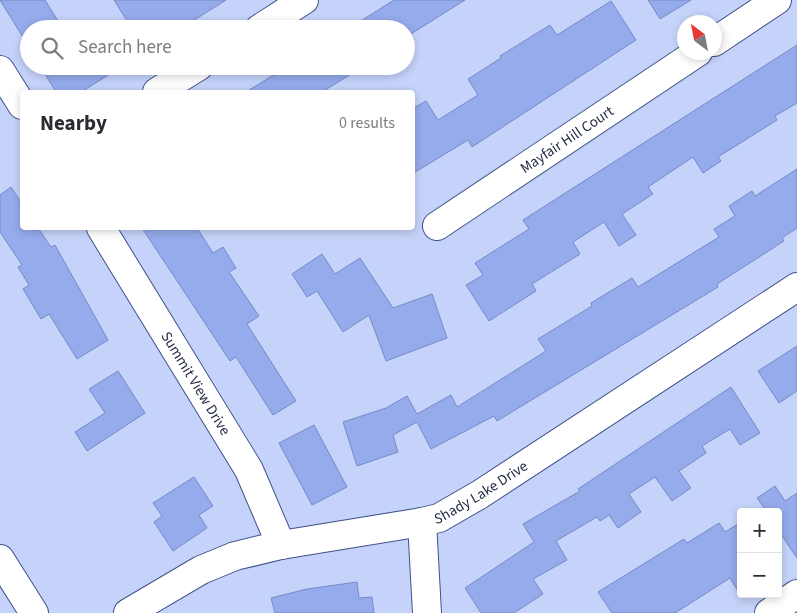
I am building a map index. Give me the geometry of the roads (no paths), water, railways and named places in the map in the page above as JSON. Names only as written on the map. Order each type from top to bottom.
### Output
[{"type":"street","points":[[273,20],[304,0]]},
{"type":"street","points":[[722,37],[777,0]]},
{"type":"street","name":"Mayfair Hill Court","points":[[437,226],[686,60]]},
{"type":"street","points":[[0,70],[20,102]]},
{"type":"street","points":[[160,90],[184,75]]},
{"type":"street","name":"Summit View Drive","points":[[102,230],[249,470],[281,544]]},
{"type":"street","name":"Shady Lake Drive","points":[[128,613],[201,570],[235,556],[281,544],[439,518],[479,495],[797,287]]},
{"type":"street","points":[[422,522],[427,613]]},
{"type":"street","points":[[0,559],[34,613]]},
{"type":"street","points":[[769,613],[797,594]]}]
